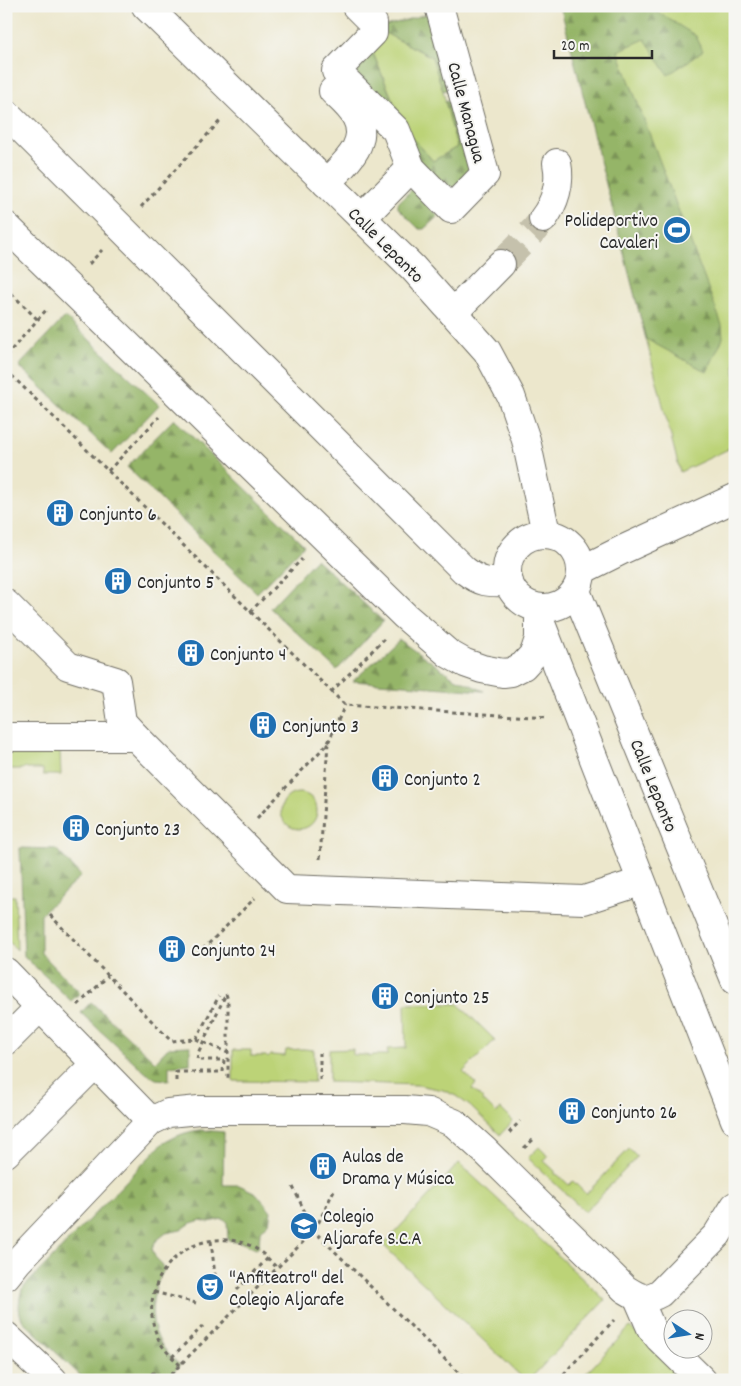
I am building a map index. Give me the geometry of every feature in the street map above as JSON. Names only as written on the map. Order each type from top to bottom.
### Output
[{"type":"street","name":"Calle Lepanto","points":[[146,6],[413,268],[486,351],[511,396],[526,440],[546,533]]},
{"type":"street","name":"Calle Managua","points":[[356,6],[373,23],[373,32],[336,70],[396,130],[410,168],[451,209],[485,174],[439,6]]},
{"type":"street","points":[[318,76],[349,107],[357,118],[360,130],[355,153],[326,183]]},
{"type":"street","points":[[6,113],[464,570],[483,581],[494,583],[509,582]]},
{"type":"street","points":[[543,219],[553,202],[557,189],[557,163]]},
{"type":"street","points":[[362,218],[410,168]]},
{"type":"street","points":[[6,226],[405,616],[449,654],[465,663],[502,673],[511,672],[524,666],[534,654],[539,639],[537,613]]},
{"type":"street","points":[[453,313],[501,264]]},
{"type":"street","points":[[537,613],[565,602],[579,580],[624,549],[735,498]]},
{"type":"street","points":[[579,580],[577,552],[564,538],[546,533],[529,536],[516,547],[508,560],[507,575],[512,590],[537,613],[640,882],[735,1120]]},
{"type":"street","name":"Calle Lepanto","points":[[579,580],[735,980]]},
{"type":"street","points":[[6,604],[68,666],[116,681],[122,722],[287,889],[584,900],[640,882]]},
{"type":"street","points":[[6,737],[136,737]]},
{"type":"street","points":[[6,972],[151,1121]]},
{"type":"street","points":[[6,1042],[40,1007]]},
{"type":"street","points":[[6,1153],[95,1064]]},
{"type":"street","points":[[10,1262],[151,1121],[168,1113],[200,1110],[405,1110],[428,1112],[454,1123],[485,1151],[624,1289],[629,1306],[702,1380]]},
{"type":"street","points":[[629,1306],[660,1293],[717,1235],[734,1208]]},
{"type":"street","points":[[6,1336],[53,1380]]},
{"type":"path","points":[[6,288],[38,320]]},
{"type":"path","points":[[6,370],[344,705],[579,720]]},
{"type":"path","points":[[108,471],[180,396]]},
{"type":"path","points":[[250,612],[324,537]]},
{"type":"path","points":[[331,692],[405,616]]},
{"type":"path","points":[[318,890],[328,743],[344,705]]},
{"type":"path","points":[[237,839],[328,743]]},
{"type":"path","points":[[197,955],[275,878]]},
{"type":"path","points":[[50,915],[171,1041],[196,1039],[228,1053]]},
{"type":"path","points":[[77,1006],[108,976]]},
{"type":"path","points":[[176,1072],[223,1072],[224,1060],[197,1060],[198,1053],[226,994],[228,1000],[228,1076]]},
{"type":"path","points":[[196,1039],[219,996]]},
{"type":"path","points":[[320,1053],[320,1085]]},
{"type":"path","points":[[503,1139],[520,1121]]},
{"type":"path","points":[[519,1153],[535,1138]]},
{"type":"path","points":[[293,1187],[314,1231],[466,1380]]},
{"type":"path","points":[[165,1380],[314,1231],[335,1188]]},
{"type":"path","points":[[180,1365],[166,1352],[160,1341],[155,1329],[152,1305],[158,1281],[172,1261],[191,1246],[203,1242],[228,1240],[252,1247],[268,1258],[277,1268]]},
{"type":"path","points":[[211,1241],[216,1284]]},
{"type":"path","points":[[237,1290],[268,1258]]},
{"type":"path","points":[[154,1292],[196,1303]]},
{"type":"path","points":[[558,1380],[629,1306]]},
{"type":"path","points":[[172,1357],[203,1326]]},
{"type":"path","points":[[146,1380],[153,1373],[160,1380]]},
{"type":"green space","name":"Polideportivo Cavaleri","points":[[561,6],[735,6],[735,446],[680,472]]},
{"type":"green space","points":[[564,6],[648,6],[696,36],[703,51],[668,75],[645,39],[618,51],[722,325],[723,338],[707,372],[646,339],[561,9]]},
{"type":"green space","points":[[433,12],[453,88],[443,91],[432,57],[383,32],[382,27]]},
{"type":"green space","points":[[383,32],[432,57],[457,147],[433,161],[405,129],[370,46]]},
{"type":"green space","points":[[370,46],[398,114],[344,70]]},
{"type":"green space","points":[[457,98],[474,172],[453,188],[442,186],[416,162],[405,129],[433,161],[457,147],[445,101]]},
{"type":"green space","points":[[412,189],[438,216],[424,229],[419,229],[398,208],[398,203]]},
{"type":"green space","points":[[65,317],[159,405],[112,454],[19,366]]},
{"type":"green space","points":[[174,419],[304,545],[257,593],[127,467]]},
{"type":"green space","points":[[316,559],[383,621],[337,670],[270,608]]},
{"type":"green space","points":[[399,639],[453,677],[484,691],[353,681]]},
{"type":"green space","points":[[6,749],[60,749],[61,775],[43,775],[43,769],[27,769],[25,767],[23,769],[8,769],[8,775],[6,775]]},
{"type":"green space","points":[[299,793],[306,794],[312,798],[316,804],[316,818],[312,824],[306,828],[299,829],[292,828],[286,824],[282,818],[281,811],[282,804],[286,798],[292,794]]},
{"type":"green space","points":[[20,848],[56,849],[81,876],[41,914],[41,953],[80,993],[71,1001],[24,956]]},
{"type":"green space","points":[[6,896],[15,896],[17,950],[6,939]]},
{"type":"green space","points":[[91,1002],[155,1062],[169,1047],[190,1046],[190,1064],[169,1066],[169,1080],[156,1079],[146,1073],[81,1013]]},
{"type":"green space","points":[[405,1004],[458,1004],[495,1040],[463,1072],[476,1084],[472,1089],[483,1099],[483,1102],[496,1113],[501,1109],[513,1121],[500,1135],[470,1106],[443,1090],[418,1085],[329,1082],[329,1050],[353,1049],[353,1055],[368,1055],[371,1057],[373,1055],[388,1055],[387,1049],[406,1048]]},
{"type":"green space","points":[[233,1050],[251,1050],[251,1056],[266,1056],[268,1058],[271,1055],[285,1056],[286,1050],[314,1050],[314,1082],[233,1081]]},
{"type":"green space","points":[[201,1130],[224,1132],[223,1185],[239,1185],[256,1193],[271,1211],[269,1223],[260,1231],[259,1247],[256,1249],[240,1242],[228,1240],[227,1222],[222,1219],[209,1222],[201,1220],[191,1223],[181,1230],[166,1233],[156,1241],[152,1248],[155,1257],[162,1264],[164,1270],[155,1290],[152,1311],[153,1321],[160,1342],[180,1365],[165,1380],[160,1380],[153,1373],[145,1380],[85,1380],[23,1321],[19,1305],[22,1289],[162,1144],[180,1135]]},
{"type":"green space","points":[[539,1147],[548,1156],[544,1161],[555,1171],[555,1174],[569,1185],[573,1181],[586,1194],[629,1149],[637,1157],[585,1212],[528,1158]]},
{"type":"green space","points":[[459,1163],[605,1300],[529,1380],[525,1380],[383,1245]]},
{"type":"green space","points":[[630,1327],[683,1380],[580,1380]]},
{"type":"tunnel","points":[[501,264],[543,219]]},
{"type":"place","name":"Polideportivo Cavaleri","points":[[677,230]]},
{"type":"place","name":"Conjunto 6","points":[[60,513]]},
{"type":"place","name":"Conjunto 5","points":[[118,581]]},
{"type":"place","name":"Conjunto 4","points":[[191,653]]},
{"type":"place","name":"Conjunto 3","points":[[263,725]]},
{"type":"place","name":"Conjunto 2","points":[[385,778]]},
{"type":"place","name":"Conjunto 23","points":[[76,828]]},
{"type":"place","name":"Conjunto 24","points":[[172,949]]},
{"type":"place","name":"Conjunto 25","points":[[385,996]]},
{"type":"place","name":"Conjunto 26","points":[[572,1111]]},
{"type":"place","name":"Aulas de Drama y Música","points":[[323,1166]]},
{"type":"place","name":"Colegio Aljarafe S.C.A","points":[[304,1226]]},
{"type":"place","name":"\"Anfiteatro\" del Colegio Aljarafe","points":[[210,1287]]}]
